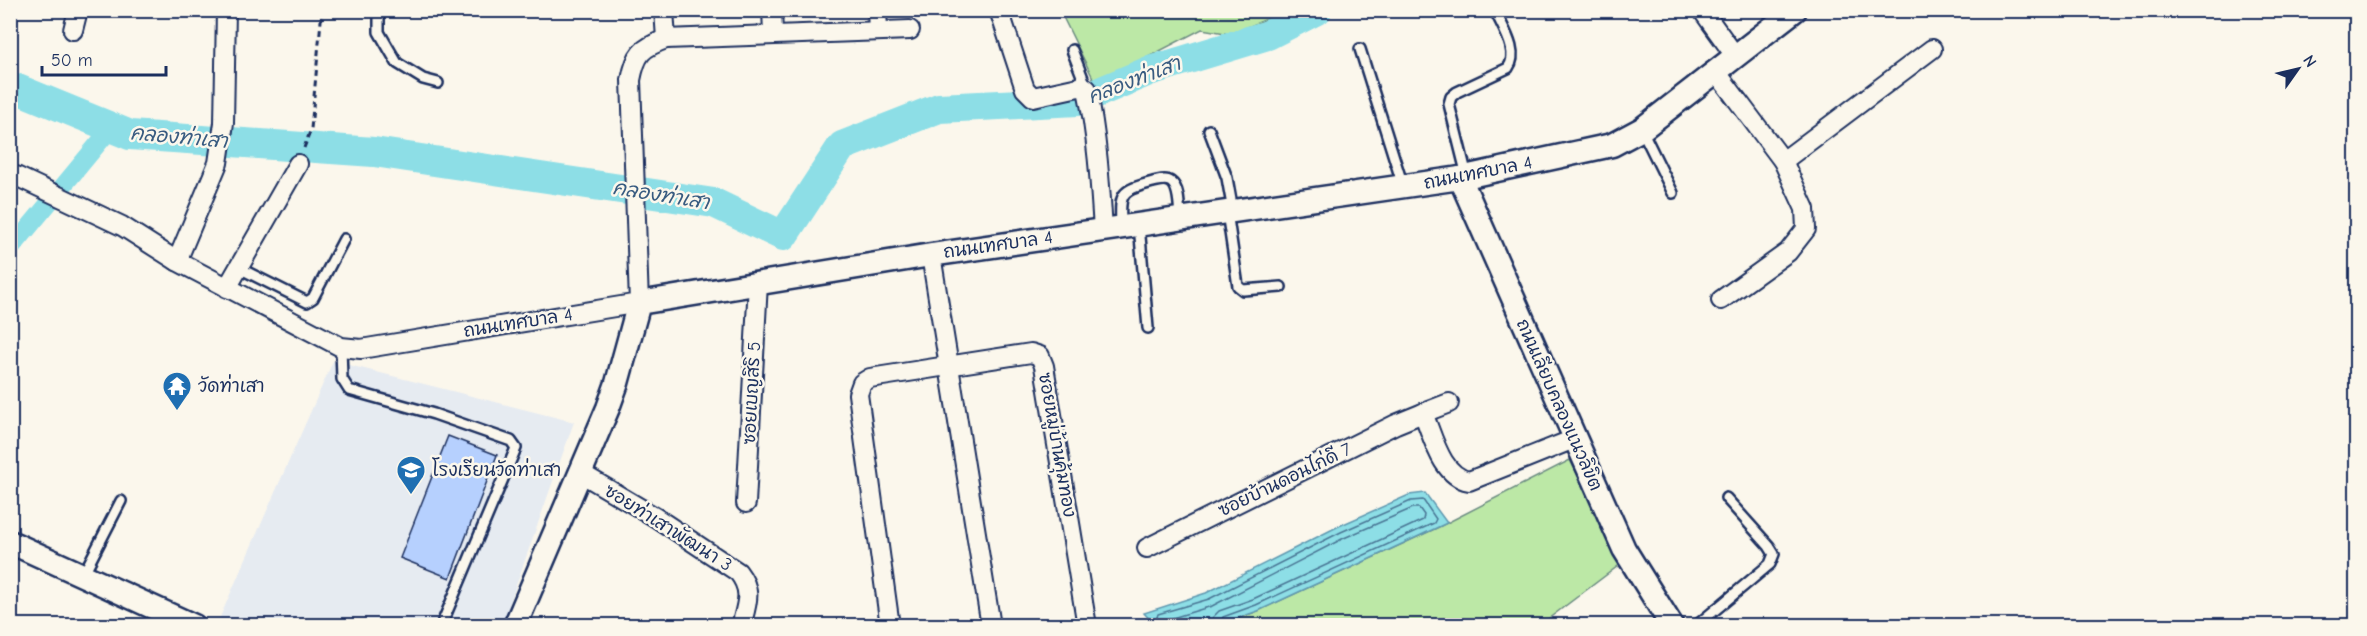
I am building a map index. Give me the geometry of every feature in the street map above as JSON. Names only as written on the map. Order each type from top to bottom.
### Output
[{"type":"street","points":[[73,30],[78,10]]},
{"type":"street","points":[[177,261],[218,163],[224,123],[226,10]]},
{"type":"street","points":[[664,10],[666,39]]},
{"type":"street","points":[[772,10],[773,33]]},
{"type":"street","points":[[877,10],[878,31]]},
{"type":"street","points":[[999,10],[1024,89],[1029,95],[1033,97],[1087,89],[1121,227]]},
{"type":"street","points":[[1702,10],[1736,57]]},
{"type":"street","name":"ถนนเทศบาล 4","points":[[16,176],[122,226],[177,261],[341,347],[361,348],[931,255],[1463,177],[1612,145],[1642,129],[1656,116],[1717,73],[1795,10]]},
{"type":"street","points":[[515,626],[617,382],[639,303],[632,80],[635,59],[648,45],[666,39],[773,33],[910,30]]},
{"type":"street","points":[[1783,161],[1932,49]]},
{"type":"street","points":[[1717,73],[1783,161],[1805,209],[1806,229],[1788,252],[1721,300]]},
{"type":"street","points":[[227,288],[298,164]]},
{"type":"street","name":"ถนนเลียบคลองแนวลิขิต","points":[[1463,177],[1574,439],[1624,549],[1672,626]]},
{"type":"street","points":[[931,255],[991,626]]},
{"type":"street","name":"ซอยเบญสิริ 5","points":[[746,503],[758,283]]},
{"type":"street","name":"ซอยหมู่บ้านคุ้มทอง","points":[[890,626],[858,394],[862,383],[870,378],[1031,353],[1040,356],[1087,626]]},
{"type":"street","name":"ซอยบ้านดอนไก่ดี 7","points":[[1147,548],[1396,424],[1449,403]]},
{"type":"street","points":[[1422,413],[1445,465],[1460,479],[1469,481],[1574,439]]},
{"type":"street","name":"ซอยท่าเสาพัฒนา 3","points":[[579,472],[656,517],[738,572],[747,583],[747,603],[741,626]]},
{"type":"street","points":[[10,542],[194,626]]},
{"type":"lane","points":[[379,10],[379,32],[397,63],[423,79],[438,83]]},
{"type":"lane","points":[[1463,177],[1449,104],[1457,92],[1509,68],[1513,61],[1513,53],[1495,10]]},
{"type":"lane","points":[[1360,49],[1403,186]]},
{"type":"lane","points":[[1072,50],[1087,89]]},
{"type":"lane","points":[[1642,129],[1672,193]]},
{"type":"lane","points":[[1209,130],[1227,178],[1238,286],[1243,290],[1281,287]]},
{"type":"lane","points":[[1148,328],[1121,227],[1120,204],[1124,193],[1130,188],[1165,180],[1172,182],[1176,188],[1180,219]]},
{"type":"lane","points":[[239,268],[307,302],[314,298],[344,239]]},
{"type":"lane","points":[[341,347],[342,379],[349,390],[434,414],[511,441],[516,447],[441,626]]},
{"type":"lane","points":[[1696,626],[1770,564],[1774,554],[1726,498]]},
{"type":"lane","points":[[83,575],[121,501]]},
{"type":"path","points":[[311,129],[322,10]]},
{"type":"shaded area","name":"โรงเรียนวัดท่าเสา","points":[[333,361],[574,422],[502,625],[221,626],[217,624]]},
{"type":"green space","points":[[1060,11],[1286,11],[1231,34],[1202,29],[1096,84]]},
{"type":"green space","points":[[1570,460],[1622,563],[1540,625],[1218,626],[1258,611],[1439,527]]},
{"type":"water","points":[[1425,493],[1447,523],[1258,611],[1218,625],[1155,625],[1144,613],[1206,593],[1339,526],[1409,495]]},
{"type":"building","points":[[448,436],[497,455],[450,578],[400,558]]},
{"type":"waterway","name":"คลองท่าเสา","points":[[10,86],[130,135],[374,152],[714,203],[783,236],[842,146],[939,108],[1078,101],[1149,71],[1268,35],[1317,10]]},
{"type":"waterway","points":[[10,250],[112,127]]},
{"type":"place","name":"วัดท่าเสา","points":[[177,412]]},
{"type":"place","name":"โรงเรียนวัดท่าเสา","points":[[411,496]]}]
